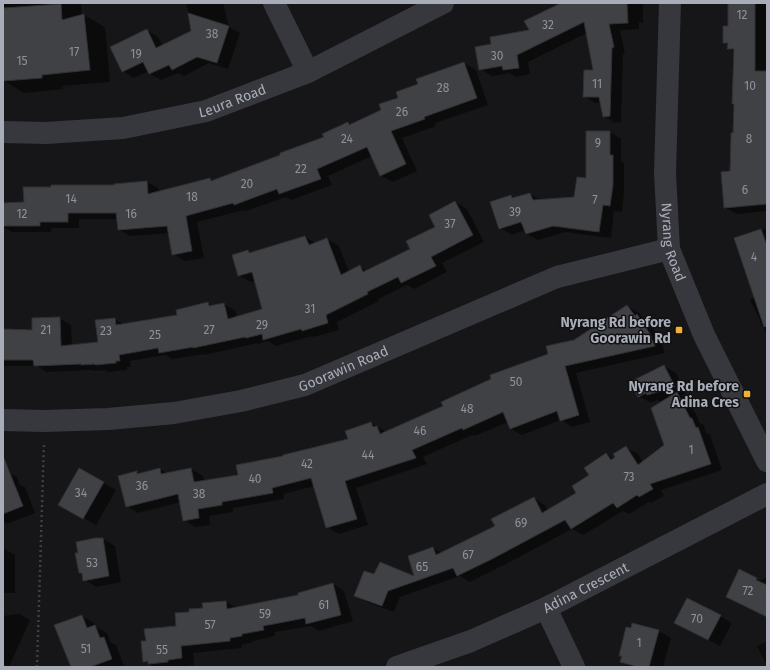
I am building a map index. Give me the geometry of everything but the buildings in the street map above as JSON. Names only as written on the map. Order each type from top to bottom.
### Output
[{"type":"street","points":[[274,3],[308,72]]},
{"type":"street","name":"Leura Road","points":[[3,132],[46,133],[127,127],[206,111],[308,72],[443,3]]},
{"type":"street","name":"Nyrang Road","points":[[670,3],[665,173],[669,248],[704,334],[767,461]]},
{"type":"street","name":"Goorawin Road","points":[[3,420],[44,421],[108,419],[174,413],[241,402],[306,385],[557,277],[669,248]]},
{"type":"street","name":"Adina Crescent","points":[[397,667],[471,641],[546,608],[767,494]]},
{"type":"street","points":[[546,608],[574,667]]},
{"type":"path","points":[[36,667],[44,421]]},
{"type":"place","name":"Nyrang Rd before Goorawin Rd","points":[[679,330]]},
{"type":"place","name":"Nyrang Rd before Adina Cres","points":[[747,394]]}]
